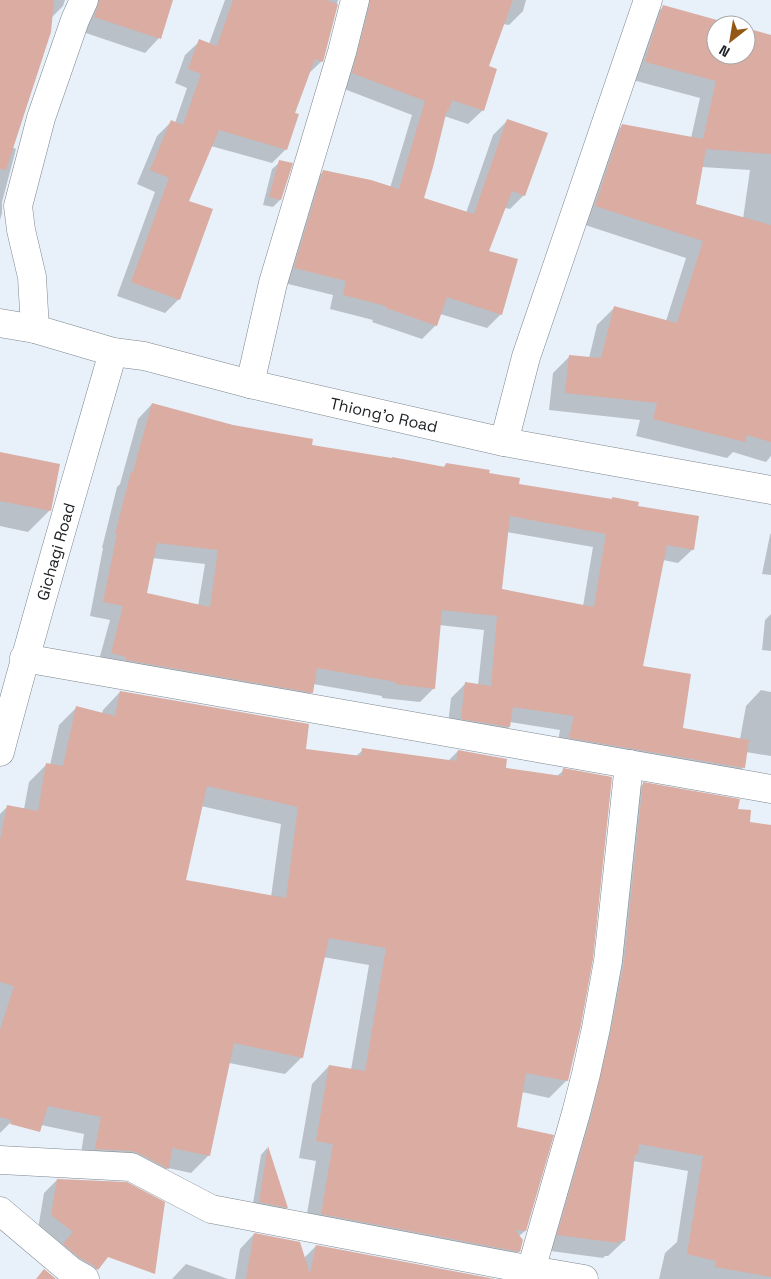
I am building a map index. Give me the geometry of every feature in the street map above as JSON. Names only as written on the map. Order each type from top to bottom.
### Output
[{"type":"street","points":[[36,329],[32,277],[21,230],[18,206],[41,118],[75,20],[84,0]]},
{"type":"street","points":[[250,384],[273,283],[342,52],[355,0]]},
{"type":"street","points":[[504,442],[526,357],[648,0]]},
{"type":"street","name":"Thiong'o Road","points":[[0,323],[36,329],[113,352],[144,356],[250,384],[504,442],[771,490]]},
{"type":"street","name":"Gichagi Road","points":[[0,752],[24,658],[113,352]]},
{"type":"street","points":[[24,658],[771,789]]},
{"type":"street","points":[[524,1275],[576,1113],[596,1028],[608,962],[629,764]]},
{"type":"street","points":[[0,1160],[131,1167],[211,1209],[524,1275],[584,1279]]},
{"type":"street","points":[[0,1211],[71,1271],[85,1279]]},
{"type":"building","points":[[0,0],[54,0],[51,32],[6,170],[0,169]]},
{"type":"building","points":[[99,0],[173,0],[161,39],[94,17]]},
{"type":"building","points":[[233,0],[326,0],[338,4],[323,62],[315,59],[295,113],[299,114],[287,150],[219,130],[189,201],[213,209],[180,300],[131,282],[169,178],[150,170],[171,120],[183,125],[201,74],[188,69],[199,39],[217,46]]},
{"type":"building","points":[[370,0],[513,0],[489,66],[497,69],[484,111],[452,100],[449,110],[447,110],[424,198],[474,214],[507,119],[548,133],[525,196],[512,191],[489,251],[518,259],[502,315],[447,297],[437,326],[386,308],[386,306],[343,295],[346,281],[294,268],[323,170],[371,180],[399,189],[425,101],[352,73]]},
{"type":"building","points":[[663,5],[706,17],[706,65],[756,65],[756,31],[771,35],[771,154],[706,149],[696,204],[771,225],[771,442],[747,435],[745,442],[653,419],[657,403],[565,393],[569,355],[601,358],[614,306],[677,323],[703,241],[595,206],[622,124],[703,139],[716,81],[645,62]]},
{"type":"building","points":[[279,160],[293,163],[281,200],[269,197]]},
{"type":"building","points":[[152,403],[233,425],[313,439],[312,445],[445,467],[446,463],[490,470],[489,473],[520,478],[519,484],[612,499],[612,497],[639,502],[638,506],[699,516],[694,550],[667,545],[643,666],[691,674],[683,728],[749,740],[745,768],[569,738],[574,716],[513,707],[510,727],[461,719],[465,682],[491,686],[497,616],[442,610],[435,689],[395,684],[396,682],[317,668],[313,693],[126,660],[126,657],[111,653],[123,606],[103,602],[117,534],[115,534],[131,472],[133,472]],"holes":[[[510,516],[606,534],[594,607],[502,589]],[[157,543],[218,550],[210,607],[147,593]]]},
{"type":"building","points":[[0,452],[60,464],[51,511],[0,501]]},
{"type":"building","points":[[120,691],[309,724],[306,749],[361,756],[362,748],[456,761],[458,750],[507,759],[506,768],[562,776],[563,768],[612,777],[593,959],[568,1081],[526,1073],[517,1127],[554,1135],[526,1231],[515,1230],[523,1240],[520,1252],[321,1214],[333,1144],[316,1141],[329,1065],[365,1071],[386,948],[329,938],[303,1058],[234,1043],[210,1156],[172,1148],[169,1169],[132,1151],[95,1149],[101,1117],[48,1106],[40,1132],[10,1124],[11,1120],[0,1117],[0,1030],[14,986],[0,982],[0,840],[7,805],[38,811],[46,763],[63,766],[76,706],[115,716]],"holes":[[[207,786],[298,807],[286,898],[186,880]]]},
{"type":"building","points":[[643,782],[740,799],[738,809],[751,810],[750,822],[771,825],[771,1277],[715,1267],[716,1261],[687,1254],[703,1156],[639,1144],[638,1155],[635,1154],[625,1241],[620,1240],[619,1243],[557,1235],[591,1117],[611,1031],[624,963]]},
{"type":"building","points":[[268,1146],[288,1208],[259,1202]]},
{"type":"building","points":[[57,1179],[127,1182],[165,1202],[155,1274],[108,1257],[98,1270],[63,1244],[73,1232],[51,1215]]},
{"type":"building","points":[[254,1233],[300,1242],[310,1274],[316,1245],[495,1279],[246,1279]]},
{"type":"building","points":[[44,1269],[56,1279],[36,1279]]}]
